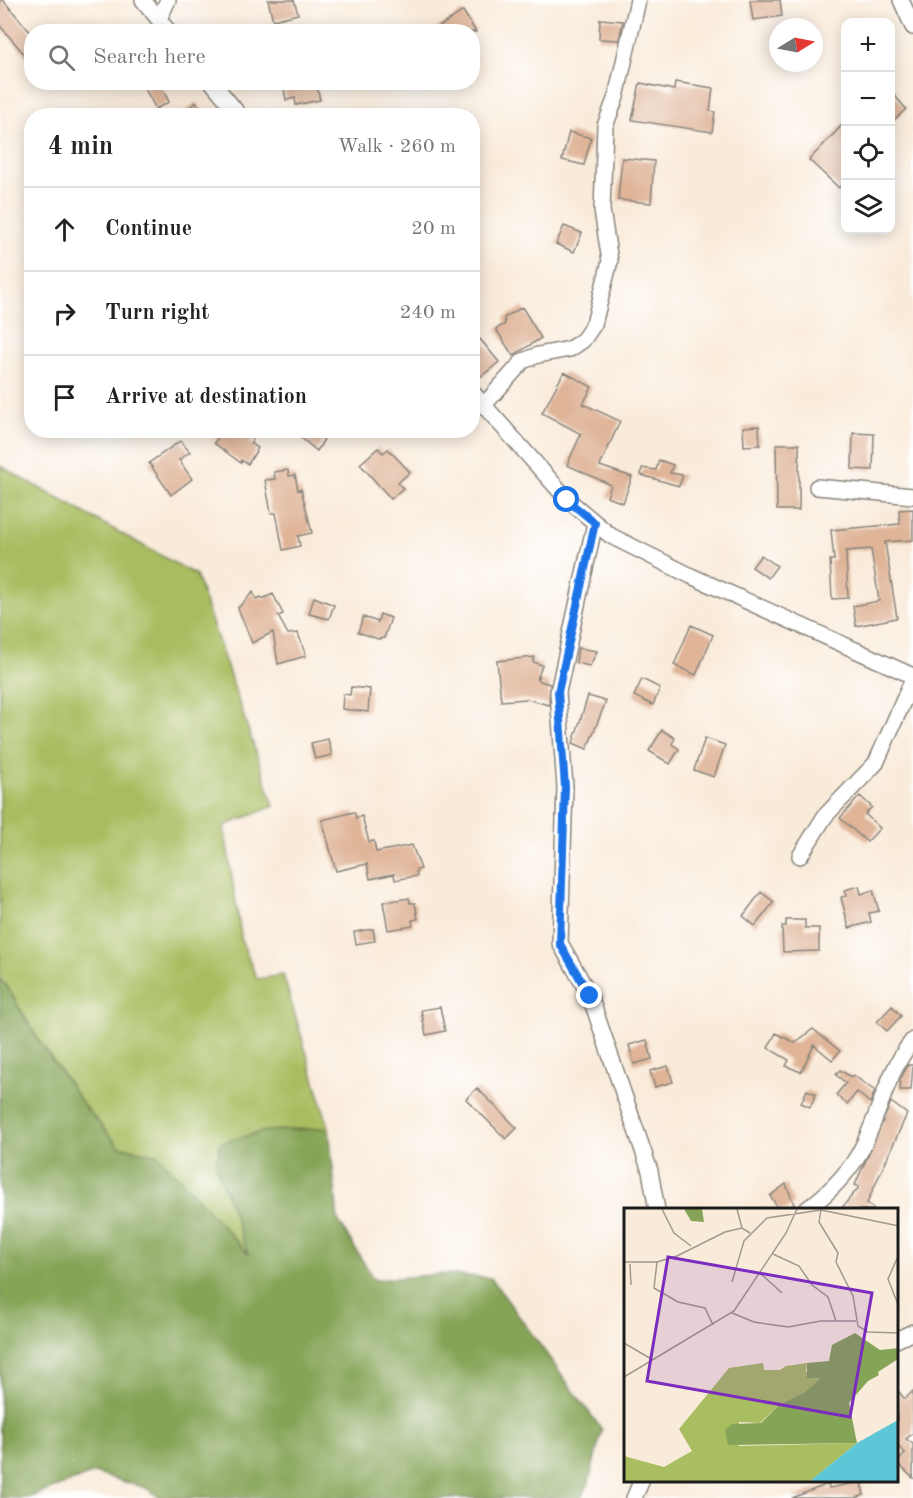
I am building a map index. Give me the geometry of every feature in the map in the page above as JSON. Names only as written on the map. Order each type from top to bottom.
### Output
[{"type":"street","points":[[143,0],[163,24]]},
{"type":"street","points":[[159,19],[168,0]]},
{"type":"street","points":[[484,405],[523,361],[538,354],[570,349],[583,340],[594,324],[610,261],[602,210],[605,126],[616,97],[638,0]]},
{"type":"street","points":[[901,0],[913,27]]},
{"type":"street","points":[[219,90],[233,108]]},
{"type":"street","points":[[480,401],[567,500],[611,536],[691,576],[913,677],[876,763],[825,816],[800,856]]},
{"type":"street","points":[[817,487],[913,496]]},
{"type":"street","points":[[595,523],[558,692],[565,787],[560,944],[590,996],[650,1171],[657,1208]]},
{"type":"street","points":[[809,1208],[828,1194],[858,1156],[897,1060],[913,1040]]},
{"type":"street","points":[[898,1340],[913,1332]]},
{"type":"street","points":[[634,1498],[641,1483]]},
{"type":"green space","points":[[0,466],[196,575],[274,806],[224,826],[242,942],[257,979],[283,975],[329,1128],[265,1131],[216,1165],[249,1256],[158,1156],[119,1147],[85,1107],[37,1038],[6,985],[0,980]]},
{"type":"green space","points":[[0,980],[6,985],[37,1038],[85,1107],[119,1146],[158,1155],[248,1254],[216,1165],[220,1143],[265,1131],[329,1128],[338,1220],[374,1280],[442,1274],[491,1278],[602,1430],[588,1485],[581,1498],[160,1498],[146,1488],[94,1473],[28,1498],[0,1498]]},
{"type":"building","points":[[0,0],[3,0],[24,25],[24,54],[0,26]]},
{"type":"building","points":[[268,0],[294,0],[298,14],[273,20]]},
{"type":"building","points":[[750,0],[780,0],[782,16],[753,20]]},
{"type":"building","points":[[463,11],[471,24],[443,24]]},
{"type":"building","points":[[600,19],[623,21],[619,40],[599,39]]},
{"type":"building","points":[[675,82],[713,88],[710,111],[715,112],[712,132],[632,120],[640,83],[674,90]]},
{"type":"building","points":[[146,90],[163,90],[169,102],[155,108]]},
{"type":"building","points":[[284,90],[318,90],[320,100],[296,105],[295,98],[286,100]]},
{"type":"building","points":[[895,96],[906,109],[895,119]]},
{"type":"building","points":[[196,102],[201,108],[189,108]]},
{"type":"building","points":[[841,126],[841,186],[839,188],[809,160]]},
{"type":"building","points":[[569,132],[591,138],[584,165],[562,160]]},
{"type":"building","points":[[622,158],[654,161],[651,203],[618,200]]},
{"type":"building","points":[[564,226],[582,233],[574,252],[556,244]]},
{"type":"building","points":[[522,307],[541,338],[513,356],[496,329],[505,324],[504,318]]},
{"type":"building","points":[[480,339],[499,362],[482,376],[480,374]]},
{"type":"building","points":[[564,372],[592,387],[583,404],[620,421],[600,466],[632,477],[623,503],[607,497],[611,485],[567,465],[581,434],[542,413]]},
{"type":"building","points":[[759,426],[760,445],[744,446],[743,427]]},
{"type":"building","points":[[853,433],[874,434],[873,470],[852,469]]},
{"type":"building","points":[[217,438],[252,438],[250,443],[258,448],[248,464],[241,460],[241,463],[214,443]]},
{"type":"building","points":[[301,438],[323,438],[317,451]]},
{"type":"building","points":[[180,441],[190,452],[179,460],[192,479],[171,495],[149,463]]},
{"type":"building","points":[[776,444],[799,444],[799,510],[777,510]]},
{"type":"building","points":[[378,448],[383,453],[388,449],[410,472],[398,483],[403,488],[391,499],[360,464]]},
{"type":"building","points":[[659,460],[673,465],[670,473],[683,475],[679,486],[641,475],[642,468],[656,470]]},
{"type":"building","points":[[288,470],[289,476],[295,475],[298,490],[301,489],[312,533],[298,536],[300,546],[283,550],[276,513],[271,513],[265,480],[275,479],[274,472]]},
{"type":"building","points":[[913,509],[913,540],[885,542],[897,618],[856,626],[853,606],[879,601],[871,549],[846,551],[848,598],[832,599],[830,560],[834,560],[831,530],[900,524],[899,510]]},
{"type":"building","points":[[761,555],[777,566],[768,578],[752,567]]},
{"type":"building","points":[[253,592],[256,599],[273,594],[283,614],[278,616],[288,634],[298,633],[306,656],[278,664],[273,632],[252,643],[238,608]]},
{"type":"building","points":[[314,597],[334,605],[329,619],[309,614]]},
{"type":"building","points":[[380,614],[391,618],[384,638],[378,639],[358,632],[363,617],[378,622]]},
{"type":"building","points":[[691,625],[713,635],[696,675],[674,665]]},
{"type":"building","points":[[578,648],[597,651],[590,666],[576,663]]},
{"type":"building","points":[[534,657],[533,662],[542,665],[537,680],[550,684],[549,705],[526,699],[501,701],[497,661]]},
{"type":"building","points":[[642,679],[660,688],[653,705],[634,696]]},
{"type":"building","points":[[351,687],[370,689],[368,712],[342,709],[343,694],[350,695]]},
{"type":"building","points":[[588,696],[606,701],[587,749],[573,743]]},
{"type":"building","points":[[662,730],[675,738],[672,744],[679,749],[670,764],[649,751]]},
{"type":"building","points":[[705,738],[725,745],[714,777],[694,770]]},
{"type":"building","points":[[328,739],[332,755],[315,759],[311,743]]},
{"type":"building","points":[[860,796],[872,807],[865,814],[880,828],[867,842],[840,818]]},
{"type":"building","points":[[354,812],[356,818],[362,816],[369,842],[374,841],[376,852],[412,845],[421,869],[416,870],[417,876],[395,880],[394,874],[370,879],[367,864],[336,871],[322,820]]},
{"type":"building","points":[[859,886],[861,894],[873,890],[879,911],[869,913],[871,922],[849,928],[841,897],[847,896],[845,890]]},
{"type":"building","points":[[761,892],[774,902],[755,926],[743,916]]},
{"type":"building","points":[[409,898],[410,903],[415,903],[418,919],[412,920],[413,926],[388,930],[383,902]]},
{"type":"building","points":[[786,920],[805,920],[805,928],[819,928],[819,951],[783,952],[782,926],[786,926]]},
{"type":"building","points":[[373,929],[375,941],[356,944],[354,932]]},
{"type":"building","points":[[892,1006],[901,1016],[887,1031],[877,1022]]},
{"type":"building","points":[[440,1007],[445,1031],[426,1035],[421,1010]]},
{"type":"building","points":[[813,1029],[840,1051],[832,1060],[814,1045],[801,1072],[786,1066],[789,1060],[768,1048],[776,1033],[795,1043]]},
{"type":"building","points":[[647,1040],[652,1059],[634,1064],[629,1045]]},
{"type":"building","points":[[908,1065],[913,1065],[911,1090],[900,1090],[900,1080]]},
{"type":"building","points":[[668,1066],[673,1082],[655,1087],[650,1071]]},
{"type":"building","points":[[840,1070],[851,1077],[853,1075],[875,1091],[870,1103],[857,1092],[847,1104],[836,1095],[846,1083],[836,1075]]},
{"type":"building","points":[[477,1088],[517,1128],[506,1139],[466,1099]]},
{"type":"building","points":[[807,1090],[816,1094],[810,1107],[801,1103]]},
{"type":"building","points":[[891,1102],[907,1114],[867,1203],[873,1208],[842,1208],[859,1187],[855,1185]]},
{"type":"building","points":[[786,1184],[794,1204],[789,1208],[779,1208],[770,1196]]},
{"type":"building","points":[[898,1391],[905,1399],[913,1391],[913,1433],[906,1439],[913,1444],[913,1478],[898,1464],[905,1453],[899,1447]]},
{"type":"building","points":[[861,1483],[864,1495],[856,1498],[792,1498],[828,1484],[829,1488]]},
{"type":"route","points":[[567,500],[595,523],[558,692],[565,787],[560,944],[590,996]]}]
